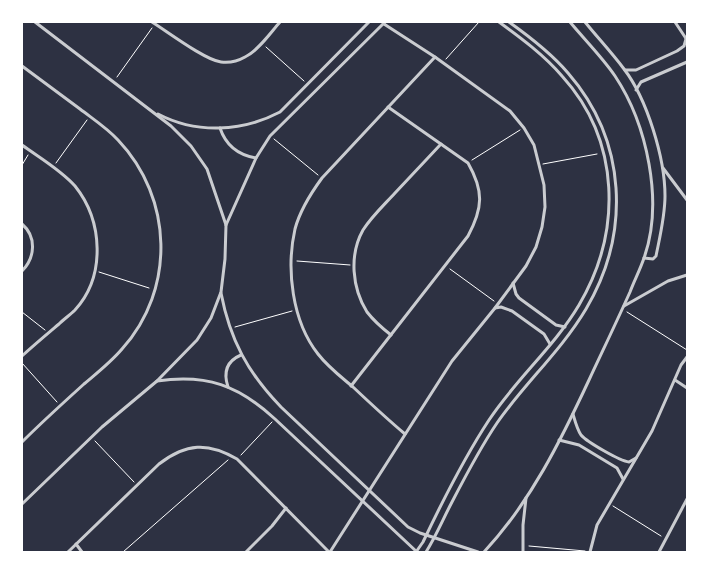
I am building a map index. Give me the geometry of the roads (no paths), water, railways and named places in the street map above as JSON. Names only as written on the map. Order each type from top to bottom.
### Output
[{"type":"street","points":[[22,504],[92,438],[157,381],[197,340],[211,318],[221,292],[225,259],[226,225],[207,169],[186,141],[171,126],[35,22]]},
{"type":"street","points":[[153,23],[209,58],[222,62],[234,61],[246,57],[280,22]]},
{"type":"street","points":[[148,109],[170,121],[195,127],[220,128],[243,126],[264,120],[280,112],[369,22]]},
{"type":"street","points":[[157,381],[193,379],[210,381],[244,394],[259,404],[417,552],[466,458],[490,419],[517,382],[565,327],[579,305],[591,282],[601,257],[606,236],[610,194],[608,172],[604,153],[587,111],[576,93],[562,76],[547,61],[499,22]]},
{"type":"street","points":[[426,552],[473,461],[497,423],[524,387],[571,332],[586,309],[608,260],[613,238],[617,194],[615,172],[603,129],[582,90],[568,72],[552,56],[509,22]]},
{"type":"street","points":[[484,552],[526,497],[573,414],[623,307],[644,258],[648,243],[652,217],[650,168],[637,119],[627,97],[614,75],[570,22]]},
{"type":"street","points":[[585,22],[625,70],[636,90],[652,128],[662,168],[665,195],[663,220],[656,256],[653,259],[644,258]]},
{"type":"street","points":[[625,70],[636,70],[677,51],[684,46],[687,39],[675,22]]},
{"type":"street","points":[[68,552],[137,485],[171,455],[185,449],[200,447],[215,448],[237,459],[330,552],[452,361],[495,308],[526,266],[536,248],[542,227],[545,206],[544,185],[534,145],[524,128],[510,111],[435,57],[384,23],[270,136],[256,158],[226,225]]},
{"type":"street","points":[[404,434],[333,371],[317,353],[305,332],[296,310],[292,290],[292,261],[295,229],[302,210],[312,192],[322,178],[435,57]]},
{"type":"street","points":[[636,90],[641,82],[687,62]]},
{"type":"street","points":[[22,66],[90,117],[117,140],[132,157],[144,177],[153,198],[159,221],[161,244],[160,267],[155,290],[147,311],[136,331],[122,350],[22,442]]},
{"type":"street","points":[[351,386],[468,236],[476,220],[480,203],[479,189],[475,175],[468,163],[388,107]]},
{"type":"street","points":[[220,128],[223,136],[233,149],[243,155],[256,158]]},
{"type":"street","points":[[391,335],[378,325],[364,306],[359,295],[354,280],[354,266],[358,242],[372,217],[441,144]]},
{"type":"street","points":[[22,145],[74,186],[84,200],[91,215],[96,231],[97,244],[94,271],[90,284],[75,310],[22,356]]},
{"type":"street","points":[[662,168],[687,200]]},
{"type":"street","points":[[22,224],[29,233],[33,250],[31,259],[22,271]]},
{"type":"street","points":[[623,307],[668,281],[687,275]]},
{"type":"street","points":[[513,283],[516,294],[519,298],[556,325],[565,327]]},
{"type":"street","points":[[221,292],[230,329],[241,354],[252,373],[266,391],[408,527],[426,536],[478,552]]},
{"type":"street","points":[[495,308],[512,311],[544,334],[550,344]]},
{"type":"street","points":[[228,387],[225,380],[227,367],[235,357],[241,354]]},
{"type":"street","points":[[590,552],[597,525],[652,431],[681,365],[687,357]]},
{"type":"street","points":[[675,380],[687,388]]},
{"type":"street","points":[[573,414],[584,438],[618,460],[629,462],[636,458]]},
{"type":"street","points":[[559,440],[579,445],[617,468],[623,479]]},
{"type":"street","points":[[523,552],[523,525],[526,497]]},
{"type":"street","points":[[659,552],[665,538],[687,499]]},
{"type":"street","points":[[246,552],[272,526],[286,508]]},
{"type":"street","points":[[76,544],[82,552]]}]
